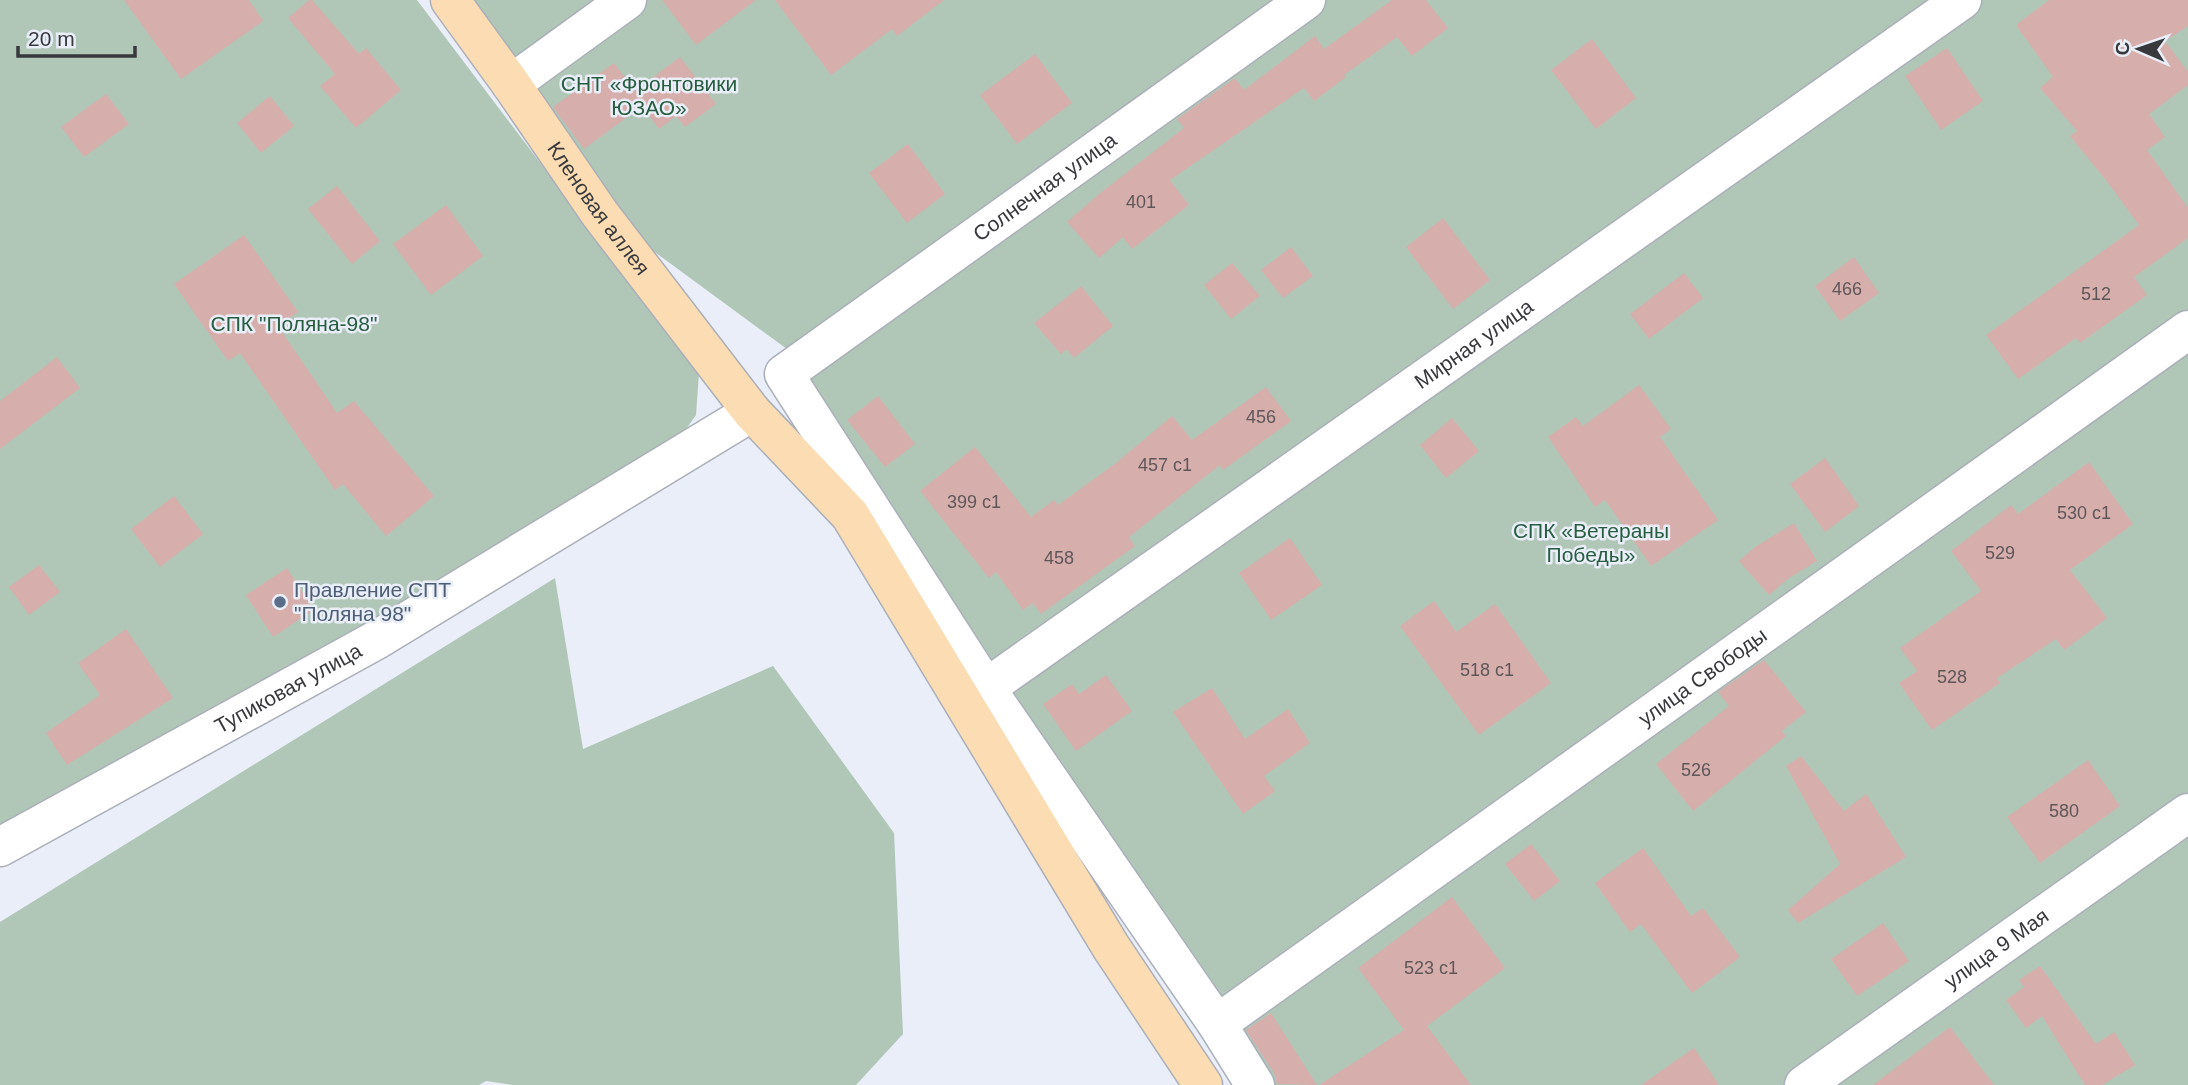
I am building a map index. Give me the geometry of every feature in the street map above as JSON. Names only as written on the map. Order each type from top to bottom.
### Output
[{"type":"street","name":"Кленовая аллея","points":[[450,0],[600,214],[752,412],[850,516],[1104,936],[1203,1085]]},
{"type":"street","points":[[511,84],[627,0]]},
{"type":"street","name":"Солнечная улица","points":[[986,688],[784,374],[1306,0]]},
{"type":"street","name":"Мирная улица","points":[[986,688],[1962,0]]},
{"type":"street","name":"улица Свободы","points":[[1217,1024],[2188,330]]},
{"type":"street","name":"Тупиковая улица","points":[[0,847],[378,639],[752,412]]},
{"type":"street","points":[[986,688],[1217,1024],[1255,1085]]},
{"type":"street","name":"улица 9 Мая","points":[[1804,1085],[2188,813]]},
{"type":"green space","name":"СПК \"Поляна-98\"","points":[[0,0],[417,0],[699,373],[696,415],[682,435],[368,624],[0,839]]},
{"type":"green space","name":"СПК «Ветераны Победы»","points":[[461,0],[2188,0],[2188,1085],[1253,1085],[787,349],[626,231]]},
{"type":"green space","points":[[555,578],[583,749],[773,666],[894,833],[903,1034],[856,1085],[513,1085],[486,1081],[479,1085],[0,1085],[0,922]]},
{"type":"building","points":[[124,0],[249,0],[263,21],[181,79]]},
{"type":"building","points":[[312,0],[359,54],[366,48],[401,90],[356,128],[320,86],[335,74],[288,18]]},
{"type":"building","points":[[662,0],[756,0],[696,45]]},
{"type":"building","points":[[775,0],[944,0],[897,36],[892,29],[831,75]]},
{"type":"building","points":[[1392,0],[1426,0],[1448,28],[1412,56],[1397,37],[1344,75],[1346,77],[1314,101],[1304,88],[1170,180],[1189,205],[1132,249],[1123,237],[1099,258],[1067,222],[1184,128],[1177,119],[1235,78],[1244,90],[1315,36],[1324,49]]},
{"type":"building","points":[[2049,0],[2188,0],[2188,26],[2165,41],[2188,72],[2188,85],[2149,114],[2165,137],[2147,150],[2188,208],[2188,238],[2134,277],[2147,295],[2080,343],[2076,338],[2018,379],[1986,335],[2139,225],[2070,136],[2077,131],[2040,88],[2053,77],[2016,25]]},
{"type":"building","points":[[1592,39],[1636,98],[1596,129],[1551,70]]},
{"type":"building","points":[[1947,48],[1983,101],[1941,130],[1905,76]]},
{"type":"building","points":[[1035,54],[1072,103],[1017,144],[980,95]]},
{"type":"building","points":[[680,57],[716,104],[685,127],[676,116],[659,129],[642,106],[584,149],[553,107],[614,63],[635,91]]},
{"type":"building","points":[[106,94],[129,124],[84,157],[61,127]]},
{"type":"building","points":[[270,96],[294,126],[261,153],[237,123]]},
{"type":"building","points":[[908,144],[945,194],[907,223],[869,173]]},
{"type":"building","points":[[337,186],[380,241],[352,264],[308,209]]},
{"type":"building","points":[[446,205],[483,256],[431,295],[393,244]]},
{"type":"building","points":[[1443,218],[1490,280],[1453,309],[1406,247]]},
{"type":"building","points":[[244,235],[298,312],[278,326],[337,413],[354,401],[434,496],[386,536],[343,484],[335,490],[240,353],[228,361],[174,284]]},
{"type":"building","points":[[1291,247],[1313,276],[1283,298],[1261,270]]},
{"type":"building","points":[[1854,257],[1879,293],[1840,321],[1815,286]]},
{"type":"building","points":[[1232,263],[1260,296],[1231,319],[1204,285]]},
{"type":"building","points":[[1684,273],[1703,298],[1649,339],[1630,314]]},
{"type":"building","points":[[1081,286],[1113,326],[1074,358],[1067,349],[1061,354],[1034,323]]},
{"type":"building","points":[[57,357],[80,388],[0,449],[0,401]]},
{"type":"building","points":[[1639,385],[1671,429],[1660,437],[1718,520],[1651,566],[1605,500],[1595,507],[1548,437],[1576,417],[1583,426]]},
{"type":"building","points":[[1266,387],[1291,421],[1223,470],[1220,465],[1129,537],[1135,546],[1041,614],[1033,603],[1023,610],[996,572],[989,578],[920,491],[975,447],[1031,517],[1054,500],[1058,505],[1116,463],[1172,416],[1192,440]]},
{"type":"building","points":[[878,396],[915,444],[885,467],[847,420]]},
{"type":"building","points":[[1452,418],[1479,451],[1446,478],[1420,445]]},
{"type":"building","points":[[1825,458],[1859,506],[1825,532],[1790,484]]},
{"type":"building","points":[[2089,462],[2133,524],[2070,570],[2107,618],[2064,650],[2056,639],[1997,678],[2000,683],[1932,730],[1899,683],[1917,671],[1900,648],[1981,591],[1951,551],[2011,505],[2018,514]]},
{"type":"building","points":[[174,496],[203,534],[160,567],[131,529]]},
{"type":"building","points":[[1794,523],[1817,561],[1789,578],[1769,595],[1739,561],[1755,547]]},
{"type":"building","points":[[1290,538],[1322,585],[1271,620],[1239,573]]},
{"type":"building","points":[[39,565],[60,592],[29,615],[9,587]]},
{"type":"building","name":"Правление СПТ \"Поляна 98\"","points":[[287,568],[314,610],[273,637],[246,595]]},
{"type":"building","points":[[1434,601],[1456,632],[1495,604],[1551,683],[1479,735],[1400,626]]},
{"type":"building","points":[[126,629],[173,698],[67,765],[46,733],[100,695],[78,663]]},
{"type":"building","points":[[1764,660],[1806,712],[1782,731],[1786,736],[1693,811],[1656,764],[1729,706],[1718,692]]},
{"type":"building","points":[[1106,675],[1132,711],[1076,751],[1043,704],[1072,684],[1079,694]]},
{"type":"building","points":[[1212,688],[1245,739],[1288,709],[1310,743],[1264,776],[1275,791],[1243,814],[1173,712]]},
{"type":"building","points":[[1801,756],[1844,811],[1866,794],[1906,857],[1798,923],[1788,910],[1840,864],[1786,766]]},
{"type":"building","points":[[2088,760],[2120,806],[2040,863],[2007,817]]},
{"type":"building","points":[[1531,844],[1560,881],[1534,901],[1505,864]]},
{"type":"building","points":[[1643,848],[1691,916],[1703,908],[1740,957],[1692,993],[1641,924],[1630,932],[1595,883]]},
{"type":"building","points":[[1452,897],[1505,968],[1427,1026],[1471,1085],[1319,1085],[1404,1030],[1358,968]]},
{"type":"building","points":[[1883,923],[1909,961],[1857,996],[1831,959]]},
{"type":"building","points":[[2040,966],[2096,1044],[2114,1032],[2135,1065],[2102,1085],[2085,1085],[2042,1016],[2026,1028],[2006,1000],[2024,987],[2019,980]]},
{"type":"building","points":[[1271,1013],[1317,1085],[1277,1084],[1274,1073],[1246,1030]]},
{"type":"building","points":[[1950,1027],[1994,1085],[1873,1085]]},
{"type":"building","points":[[1694,1048],[1719,1085],[1641,1085]]},
{"type":"place","name":"Правление СПТ \"Поляна 98\"","points":[[280,602]]},
{"type":"park label","name":"СНТ «Фронтовики ЮЗАО»","points":[[649,96]]}]
